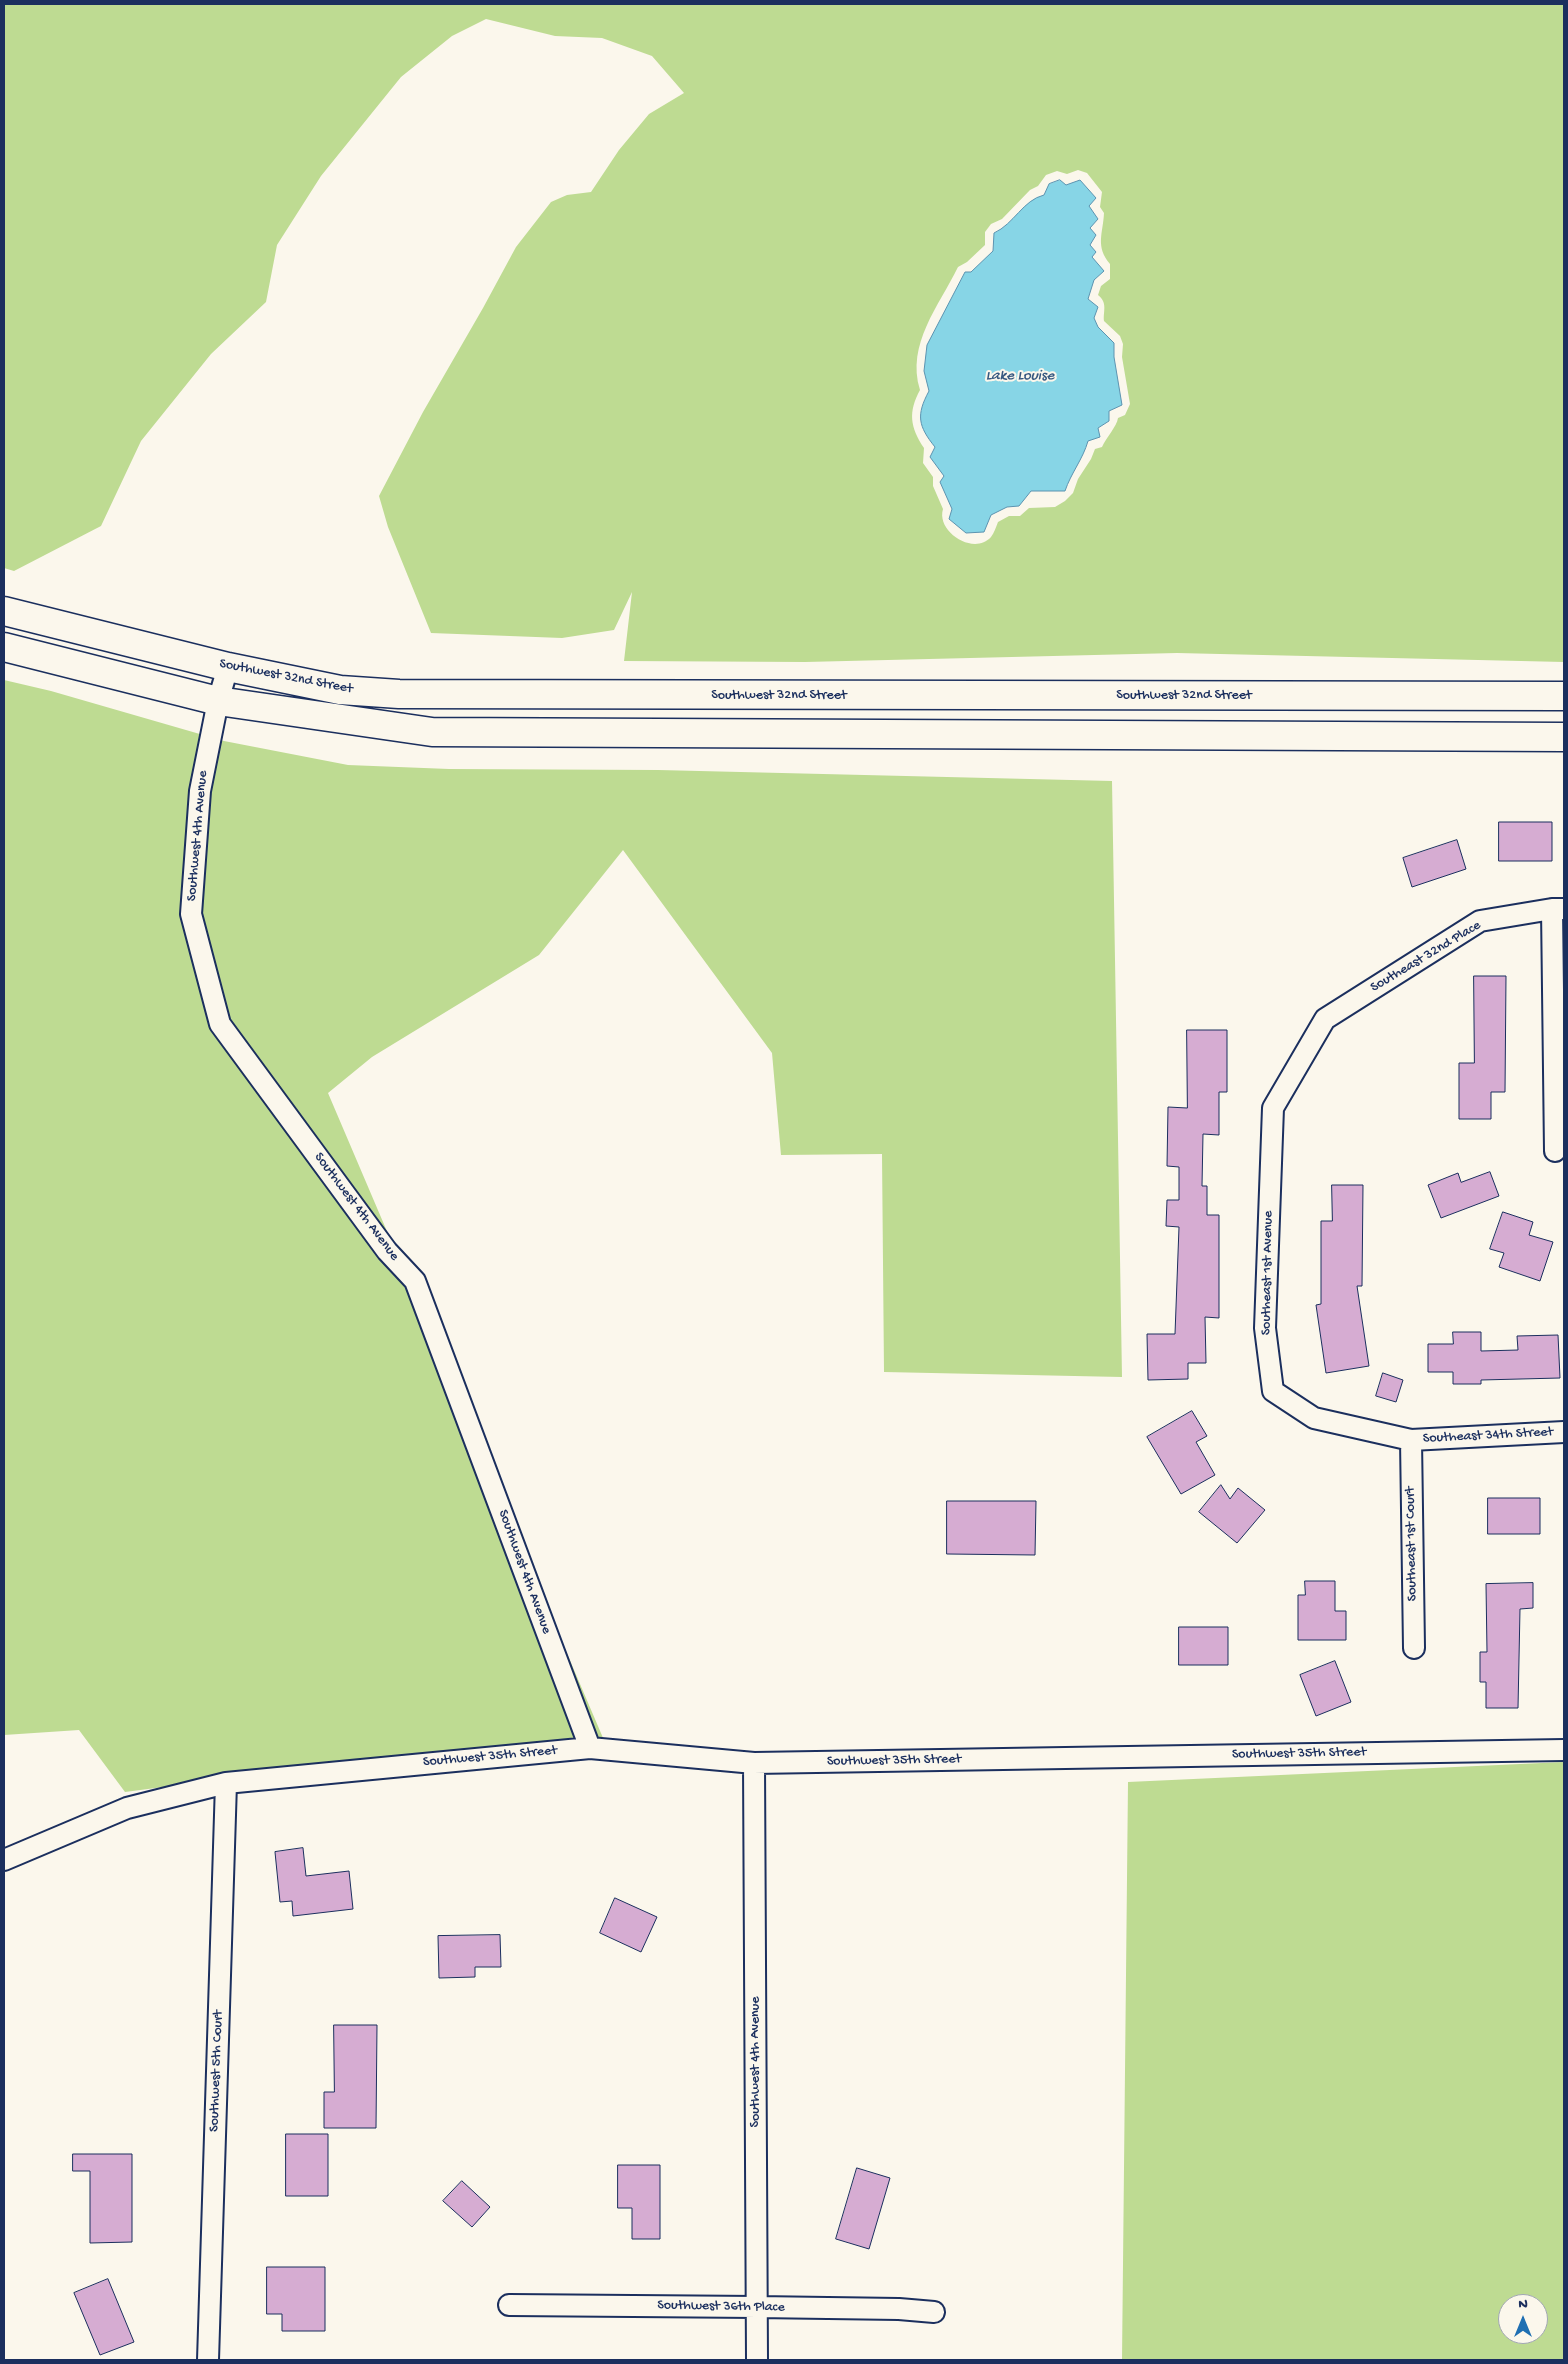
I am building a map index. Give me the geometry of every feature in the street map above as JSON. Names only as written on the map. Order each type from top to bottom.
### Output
[{"type":"main road","name":"Southwest 32nd Street","points":[[4,611],[228,667],[340,690],[399,694],[1564,696]]},
{"type":"main road","points":[[4,646],[218,701],[432,732],[1564,737]]},
{"type":"street","name":"Southwest 4th Avenue","points":[[228,667],[218,701],[200,791],[191,914],[220,1024],[387,1251],[415,1281],[590,1748]]},
{"type":"street","name":"Southeast 32nd Place","points":[[1325,1019],[1480,921],[1558,909]]},
{"type":"street","points":[[1555,1151],[1558,909]]},
{"type":"street","name":"Southeast 1st Avenue","points":[[1325,1019],[1273,1108],[1265,1328],[1273,1391],[1314,1418],[1411,1440]]},
{"type":"street","name":"Southeast 34th Street","points":[[1411,1440],[1564,1432]]},
{"type":"street","name":"Southeast 1st Court","points":[[1411,1440],[1414,1648]]},
{"type":"street","name":"Southwest 35th Street","points":[[4,1860],[127,1808],[226,1782],[590,1748],[754,1763],[1564,1750]]},
{"type":"street","name":"Southwest 4th Avenue","points":[[754,1763],[757,2360]]},
{"type":"street","name":"Southwest 5th Court","points":[[208,2360],[226,1782]]},
{"type":"street","name":"Southwest 36th Place","points":[[509,2305],[899,2309],[934,2312]]},
{"type":"green space","points":[[4,4],[1564,4],[1564,662],[1177,653],[805,662],[624,661],[632,592],[614,630],[562,638],[431,633],[388,527],[379,496],[423,412],[516,247],[551,202],[567,195],[591,192],[619,150],[649,114],[684,93],[652,56],[602,38],[555,36],[486,19],[452,36],[401,77],[321,176],[277,245],[266,302],[211,354],[141,441],[101,526],[14,571],[4,568]],"holes":[[[1078,170],[1087,173],[1102,192],[1100,207],[1104,213],[1101,245],[1105,258],[1110,264],[1110,279],[1101,286],[1098,295],[1104,304],[1104,321],[1120,336],[1123,344],[1122,357],[1130,404],[1125,415],[1118,418],[1116,425],[1102,447],[1095,449],[1078,479],[1073,493],[1065,501],[1055,507],[1029,508],[1020,516],[1009,516],[998,522],[991,537],[984,542],[966,543],[958,539],[945,526],[942,518],[943,509],[933,486],[933,477],[923,463],[924,448],[913,426],[912,412],[920,390],[917,357],[921,341],[934,311],[958,267],[967,262],[985,245],[985,232],[991,224],[1002,219],[1030,190],[1038,186],[1046,175],[1057,171],[1067,174]]]},
{"type":"green space","points":[[4,680],[51,691],[224,741],[348,765],[449,769],[658,770],[1112,781],[1122,1377],[884,1372],[882,1154],[781,1155],[772,1053],[623,850],[539,955],[372,1057],[328,1093],[612,1759],[324,1766],[125,1792],[79,1730],[4,1735]]},
{"type":"green space","points":[[1564,1762],[1564,2360],[1122,2360],[1128,1782]]},
{"type":"water","name":"Lake Louise","points":[[1060,180],[1066,185],[1080,180],[1096,198],[1089,206],[1098,219],[1090,228],[1096,235],[1090,245],[1096,252],[1092,257],[1104,271],[1094,280],[1088,299],[1098,307],[1094,318],[1098,327],[1114,343],[1114,357],[1122,405],[1109,411],[1109,421],[1098,428],[1100,437],[1088,441],[1065,491],[1031,491],[1019,506],[1007,507],[991,515],[984,532],[966,533],[949,519],[952,509],[940,482],[944,476],[930,457],[935,447],[922,426],[922,407],[929,391],[924,371],[927,345],[965,272],[971,272],[993,251],[994,233],[1007,224],[1030,202],[1044,195],[1049,184]]},
{"type":"building","points":[[1499,822],[1552,822],[1552,861],[1499,861]]},
{"type":"building","points":[[1457,840],[1466,869],[1412,887],[1403,858]]},
{"type":"building","points":[[1474,976],[1506,976],[1505,1092],[1491,1092],[1491,1119],[1459,1119],[1459,1063],[1474,1063]]},
{"type":"building","points":[[1187,1030],[1227,1030],[1227,1092],[1219,1092],[1219,1135],[1203,1134],[1202,1186],[1207,1186],[1207,1215],[1219,1215],[1219,1318],[1205,1317],[1206,1363],[1188,1363],[1188,1379],[1148,1380],[1147,1334],[1175,1334],[1179,1227],[1166,1226],[1167,1200],[1179,1200],[1179,1167],[1167,1166],[1168,1107],[1187,1108]]},
{"type":"building","points":[[1490,1172],[1499,1196],[1441,1218],[1428,1185],[1458,1173],[1461,1182]]},
{"type":"building","points":[[1332,1185],[1363,1185],[1362,1286],[1357,1286],[1369,1366],[1326,1373],[1316,1305],[1321,1304],[1321,1221],[1332,1221]]},
{"type":"building","points":[[1503,1212],[1533,1222],[1529,1235],[1553,1242],[1540,1281],[1499,1267],[1504,1253],[1490,1249]]},
{"type":"building","points":[[1453,1332],[1481,1332],[1481,1351],[1518,1350],[1517,1336],[1558,1335],[1560,1378],[1481,1380],[1481,1384],[1453,1384],[1453,1372],[1428,1372],[1428,1344],[1453,1344]]},
{"type":"building","points":[[1383,1373],[1403,1380],[1396,1402],[1376,1396]]},
{"type":"building","points":[[1192,1411],[1207,1436],[1196,1442],[1215,1475],[1181,1494],[1147,1437]]},
{"type":"building","points":[[1221,1485],[1230,1499],[1238,1488],[1265,1510],[1237,1543],[1199,1512]]},
{"type":"building","points":[[1488,1498],[1540,1498],[1540,1534],[1488,1534]]},
{"type":"building","points":[[947,1501],[1036,1501],[1035,1555],[947,1554]]},
{"type":"building","points":[[1305,1581],[1335,1581],[1335,1611],[1346,1611],[1346,1640],[1298,1640],[1298,1595],[1305,1595]]},
{"type":"building","points":[[1533,1583],[1533,1608],[1520,1609],[1518,1708],[1486,1708],[1486,1682],[1480,1682],[1480,1652],[1487,1652],[1486,1584]]},
{"type":"building","points":[[1179,1627],[1228,1627],[1228,1665],[1179,1665]]},
{"type":"building","points":[[1335,1661],[1351,1702],[1316,1716],[1300,1675]]},
{"type":"building","points":[[303,1848],[306,1876],[349,1871],[353,1909],[293,1916],[292,1901],[280,1902],[275,1852]]},
{"type":"building","points":[[615,1898],[657,1917],[641,1952],[600,1933]]},
{"type":"building","points":[[500,1935],[501,1967],[475,1967],[475,1977],[439,1978],[438,1936]]},
{"type":"building","points":[[334,2025],[377,2025],[376,2128],[324,2128],[324,2092],[334,2092]]},
{"type":"building","points":[[286,2134],[328,2134],[328,2196],[286,2196]]},
{"type":"building","points":[[73,2154],[132,2154],[132,2242],[90,2243],[90,2171],[73,2171]]},
{"type":"building","points":[[618,2165],[660,2165],[660,2239],[632,2239],[632,2208],[618,2208]]},
{"type":"building","points":[[857,2168],[890,2178],[869,2249],[836,2239]]},
{"type":"building","points":[[462,2181],[490,2207],[472,2227],[443,2201]]},
{"type":"building","points":[[267,2267],[325,2267],[325,2331],[282,2331],[282,2314],[267,2314]]},
{"type":"building","points":[[108,2279],[134,2342],[100,2355],[74,2293]]}]
